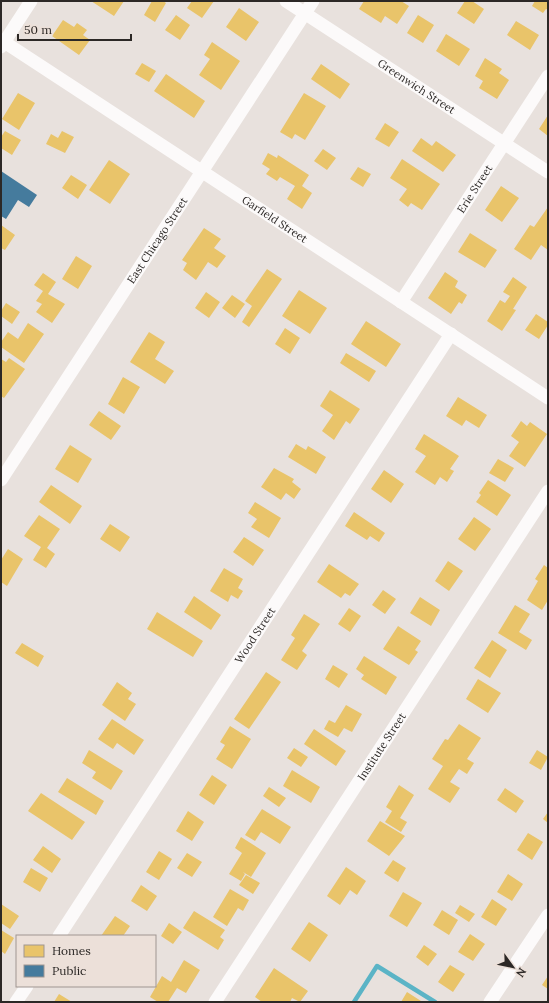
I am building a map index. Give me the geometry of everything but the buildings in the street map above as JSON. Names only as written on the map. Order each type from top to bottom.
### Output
[{"type":"street","points":[[2,43],[31,1]]},
{"type":"street","name":"Greenwich Street","points":[[286,1],[548,172]]},
{"type":"street","name":"East Chicago Street","points":[[1,480],[313,1]]},
{"type":"street","name":"Garfield Street","points":[[2,43],[548,398]]},
{"type":"street","name":"Erie Street","points":[[401,302],[548,76]]},
{"type":"street","name":"Wood Street","points":[[60,935],[451,334]]},
{"type":"street","name":"Institute Street","points":[[214,1002],[548,491]]},
{"type":"street","points":[[490,1002],[548,915]]},
{"type":"street","points":[[16,1002],[25,987]]},
{"type":"waterway","points":[[354,1002],[377,966],[435,1002]]}]
